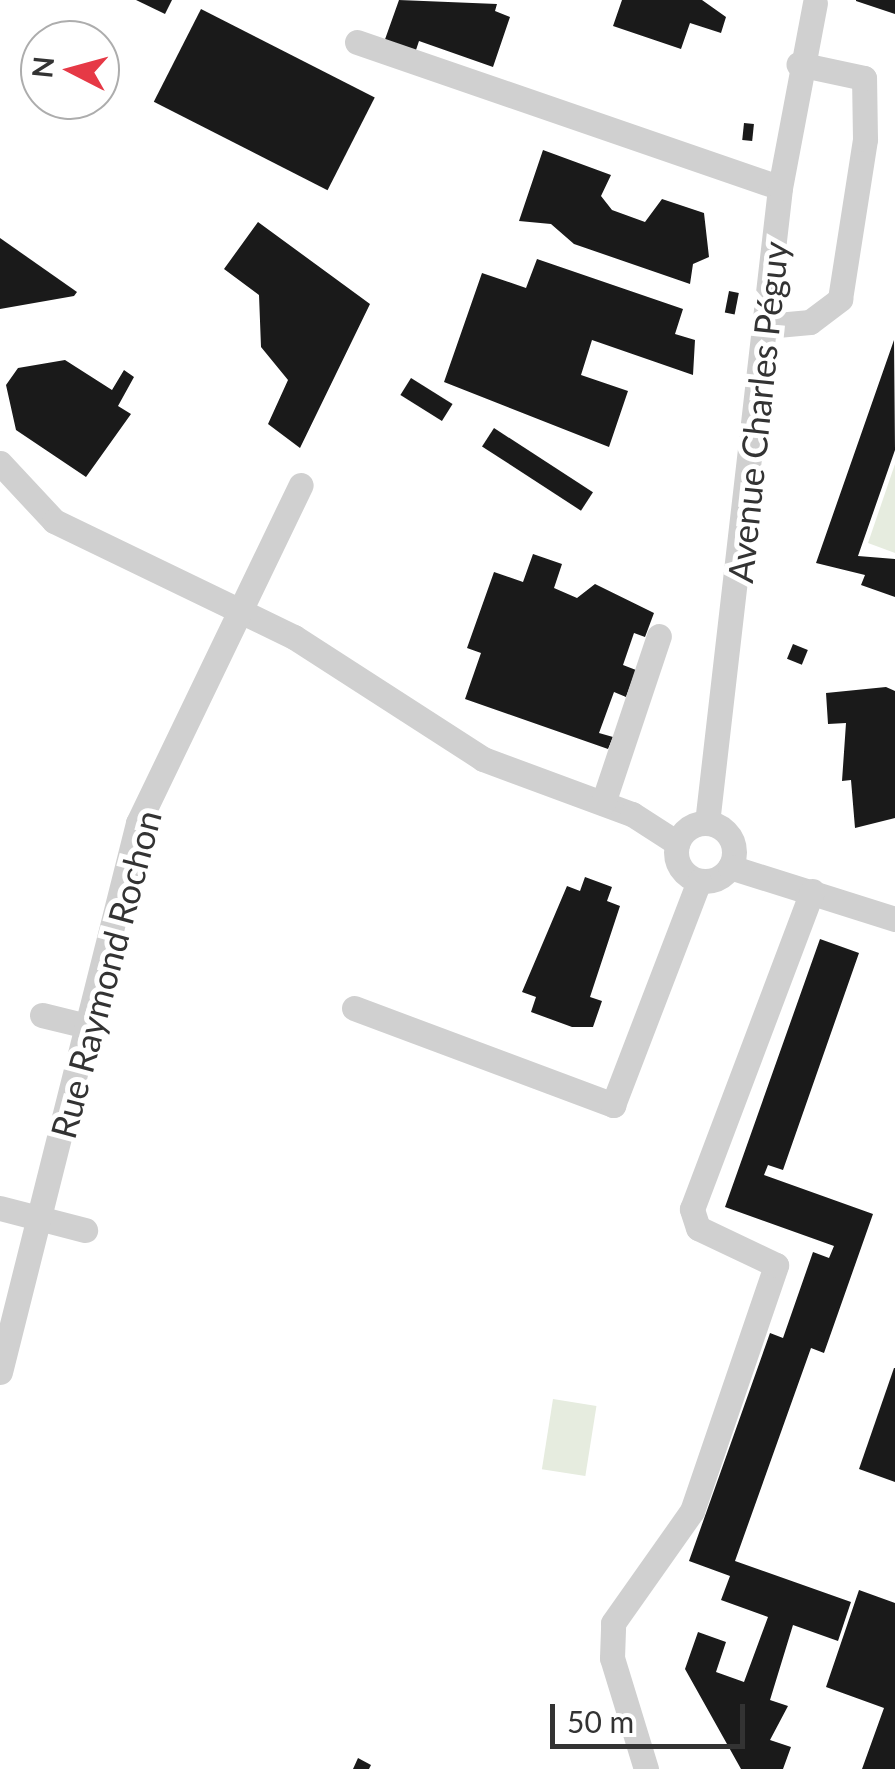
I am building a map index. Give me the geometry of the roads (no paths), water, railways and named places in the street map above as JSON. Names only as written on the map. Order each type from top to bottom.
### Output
[{"type":"street","name":"Avenue Charles Péguy","points":[[707,823],[780,188],[798,64],[815,3]]},
{"type":"street","points":[[357,42],[780,188]]},
{"type":"street","points":[[766,326],[810,322],[840,299],[865,139],[864,78],[798,64]]},
{"type":"street","points":[[0,463],[54,521],[237,608],[484,759],[603,803],[677,843]]},
{"type":"street","name":"Rue Raymond Rochon","points":[[0,1372],[90,1027],[138,823],[237,608],[302,485]]},
{"type":"street","points":[[603,803],[659,636]]},
{"type":"street","points":[[677,843],[707,823],[731,838],[730,867]]},
{"type":"street","points":[[677,843],[677,862],[699,881]]},
{"type":"street","points":[[354,1008],[613,1105],[699,881],[730,867],[895,918]]},
{"type":"street","points":[[646,1769],[612,1658],[613,1623],[692,1511],[776,1265],[698,1228],[692,1209],[812,892]]},
{"type":"street","points":[[42,1015],[90,1027]]},
{"type":"street","points":[[0,1208],[86,1230]]}]
